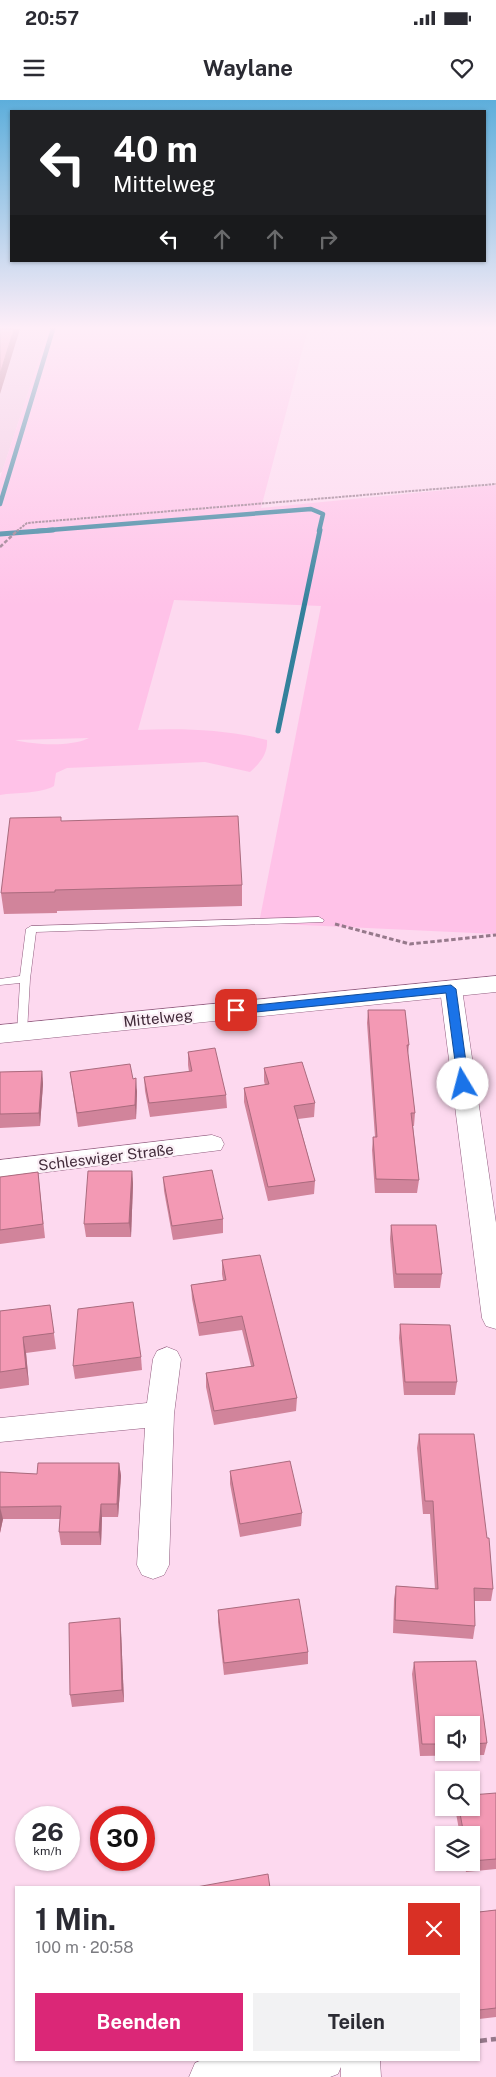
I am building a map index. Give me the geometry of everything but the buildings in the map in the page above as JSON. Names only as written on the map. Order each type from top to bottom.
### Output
[{"type":"street","name":"Mittelweg","points":[[11,1033],[496,984]]},
{"type":"street","points":[[451,989],[494,1292],[496,1318]]},
{"type":"street","name":"Schleswiger Straße","points":[[0,1169],[212,1144]]},
{"type":"street","points":[[153,1565],[160,1414],[167,1359]]},
{"type":"street","points":[[0,1430],[160,1414]]},
{"type":"street","points":[[209,2077],[317,2061]]},
{"type":"street","points":[[360,2061],[361,2077]]},
{"type":"lane","points":[[11,1033],[25,979],[31,929],[319,920]]},
{"type":"lane","points":[[0,982],[25,979]]},
{"type":"path","points":[[0,547],[6,544],[16,529],[27,523],[496,484]]},
{"type":"path","points":[[319,920],[410,944],[496,936]]},
{"type":"path","points":[[480,2041],[496,2039]]},
{"type":"shaded area","points":[[0,421],[19,421],[2,472],[0,473]]},
{"type":"shaded area","points":[[19,421],[284,421],[261,508],[496,485],[496,934],[259,923],[321,606],[174,600],[138,730],[203,730],[267,740],[263,758],[250,772],[205,762],[67,768],[56,773],[54,786],[48,789],[0,795],[0,478]],"holes":[[[89,738],[73,743],[32,743],[15,740]]]},
{"type":"waterway","points":[[0,504],[25,421]]},
{"type":"waterway","points":[[37,531],[311,509],[323,514],[319,531]]},
{"type":"waterway","points":[[0,534],[53,530]]},
{"type":"waterway","points":[[278,731],[320,530]]},
{"type":"route","points":[[236,1010],[451,989],[463,1084]]}]
